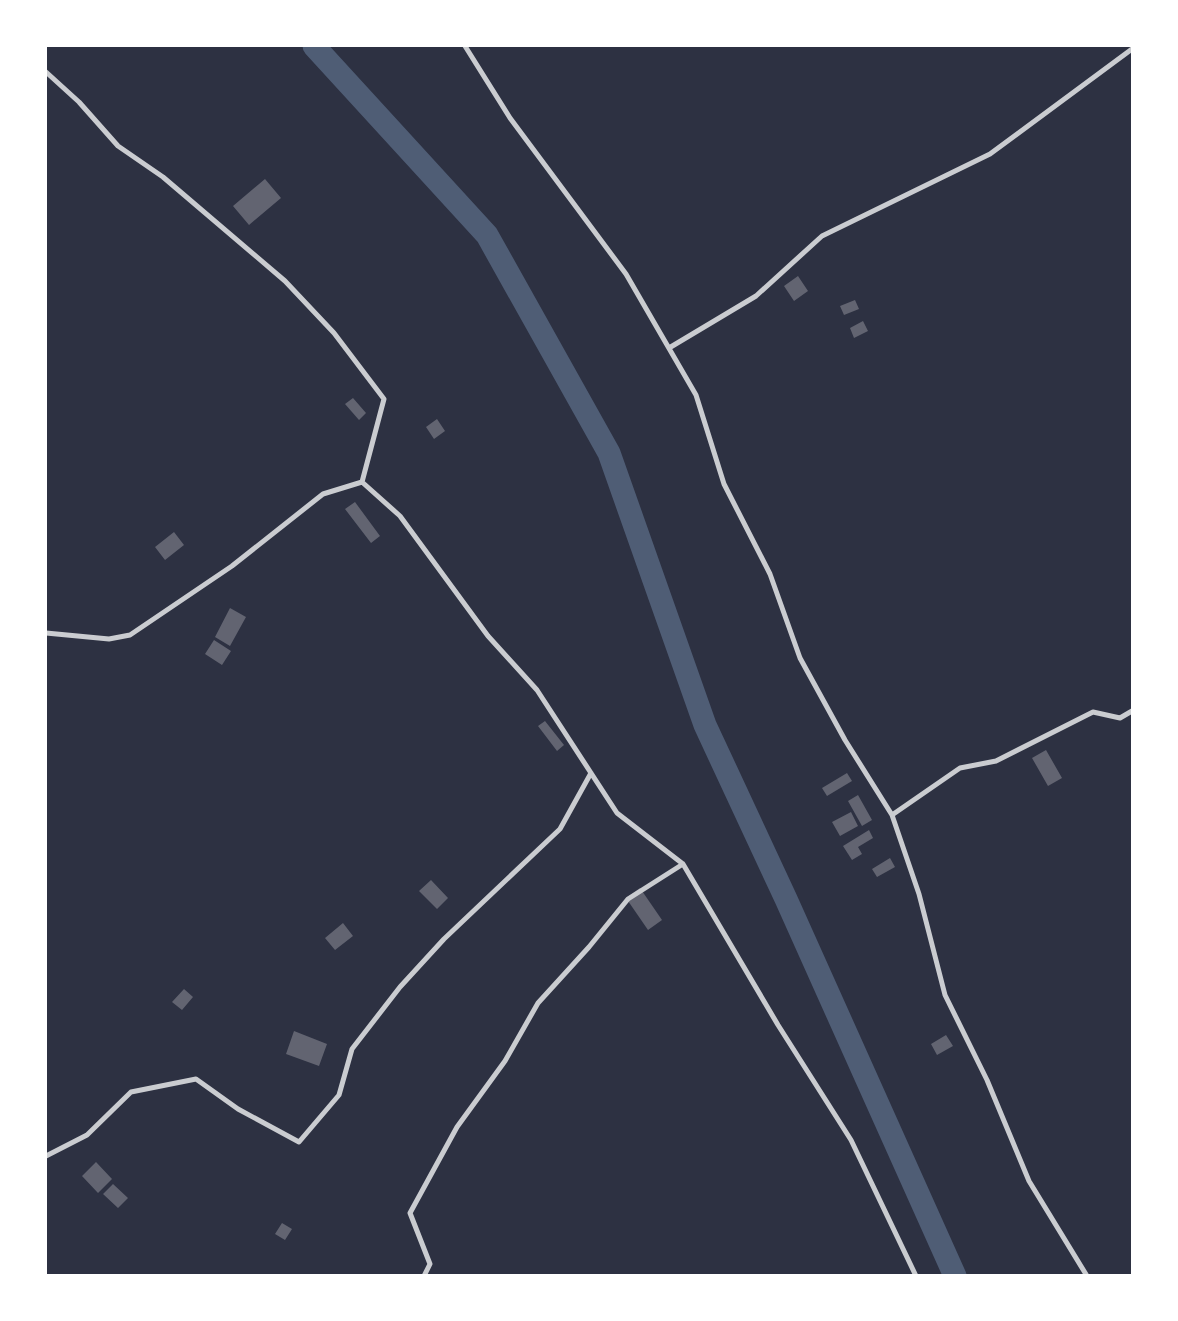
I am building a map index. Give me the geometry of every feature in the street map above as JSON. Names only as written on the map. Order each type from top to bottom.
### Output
[{"type":"street","points":[[465,46],[510,118],[626,274],[696,395],[724,484],[770,573],[800,658],[845,740],[892,815],[919,894],[945,995],[987,1080],[1029,1181],[1087,1276]]},
{"type":"street","points":[[669,348],[757,296],[822,236],[990,154],[1132,49]]},
{"type":"street","points":[[46,72],[79,102],[118,146],[163,177],[285,281],[334,333],[384,399],[362,482]]},
{"type":"street","points":[[46,633],[109,639],[130,635],[232,566],[323,494],[362,482]]},
{"type":"street","points":[[362,482],[400,516],[488,636],[537,690],[617,813],[683,864],[778,1025],[851,1140],[916,1276]]},
{"type":"street","points":[[892,815],[960,768],[996,761],[1093,712],[1120,718],[1132,711]]},
{"type":"street","points":[[46,1156],[87,1135],[131,1092],[195,1079],[238,1109],[299,1142],[339,1095],[352,1049],[400,987],[444,939],[560,830],[591,773]]},
{"type":"street","points":[[424,1276],[430,1264],[410,1213],[457,1127],[505,1061],[538,1003],[628,899],[683,864]]},
{"type":"building","points":[[265,179],[281,198],[249,225],[233,206]]},
{"type":"building","points":[[798,276],[808,291],[794,301],[784,286]]},
{"type":"building","points":[[855,300],[859,309],[844,315],[840,306]]},
{"type":"building","points":[[863,321],[868,331],[854,338],[850,328]]},
{"type":"building","points":[[353,398],[366,413],[359,420],[345,404]]},
{"type":"building","points":[[437,419],[445,431],[434,439],[426,427]]},
{"type":"building","points":[[355,502],[380,536],[371,543],[345,509]]},
{"type":"building","points":[[174,532],[184,545],[165,560],[155,547]]},
{"type":"building","points":[[230,608],[246,617],[230,646],[215,637]]},
{"type":"building","points":[[214,640],[231,651],[222,665],[205,654]]},
{"type":"building","points":[[545,721],[564,745],[557,751],[538,726]]},
{"type":"building","points":[[1046,750],[1062,778],[1048,786],[1032,758]]},
{"type":"building","points":[[847,773],[852,781],[827,796],[822,788]]},
{"type":"building","points":[[858,795],[872,820],[862,826],[848,801]]},
{"type":"building","points":[[851,812],[858,826],[840,836],[832,822]]},
{"type":"building","points":[[869,830],[873,838],[858,847],[862,854],[852,860],[843,846]]},
{"type":"building","points":[[890,858],[895,867],[877,877],[872,869]]},
{"type":"building","points":[[431,880],[448,898],[437,909],[419,891]]},
{"type":"building","points":[[640,888],[662,920],[648,930],[626,898]]},
{"type":"building","points":[[343,923],[353,936],[335,950],[325,938]]},
{"type":"building","points":[[184,989],[193,997],[182,1010],[172,1002]]},
{"type":"building","points":[[294,1031],[327,1044],[319,1066],[286,1054]]},
{"type":"building","points":[[946,1035],[953,1046],[937,1055],[931,1044]]},
{"type":"building","points":[[96,1162],[112,1179],[98,1193],[82,1176]]},
{"type":"building","points":[[113,1184],[128,1198],[118,1208],[103,1194]]},
{"type":"building","points":[[282,1223],[292,1229],[285,1240],[275,1234]]},
{"type":"waterway","points":[[314,46],[487,235],[609,453],[705,725],[955,1276]]}]
